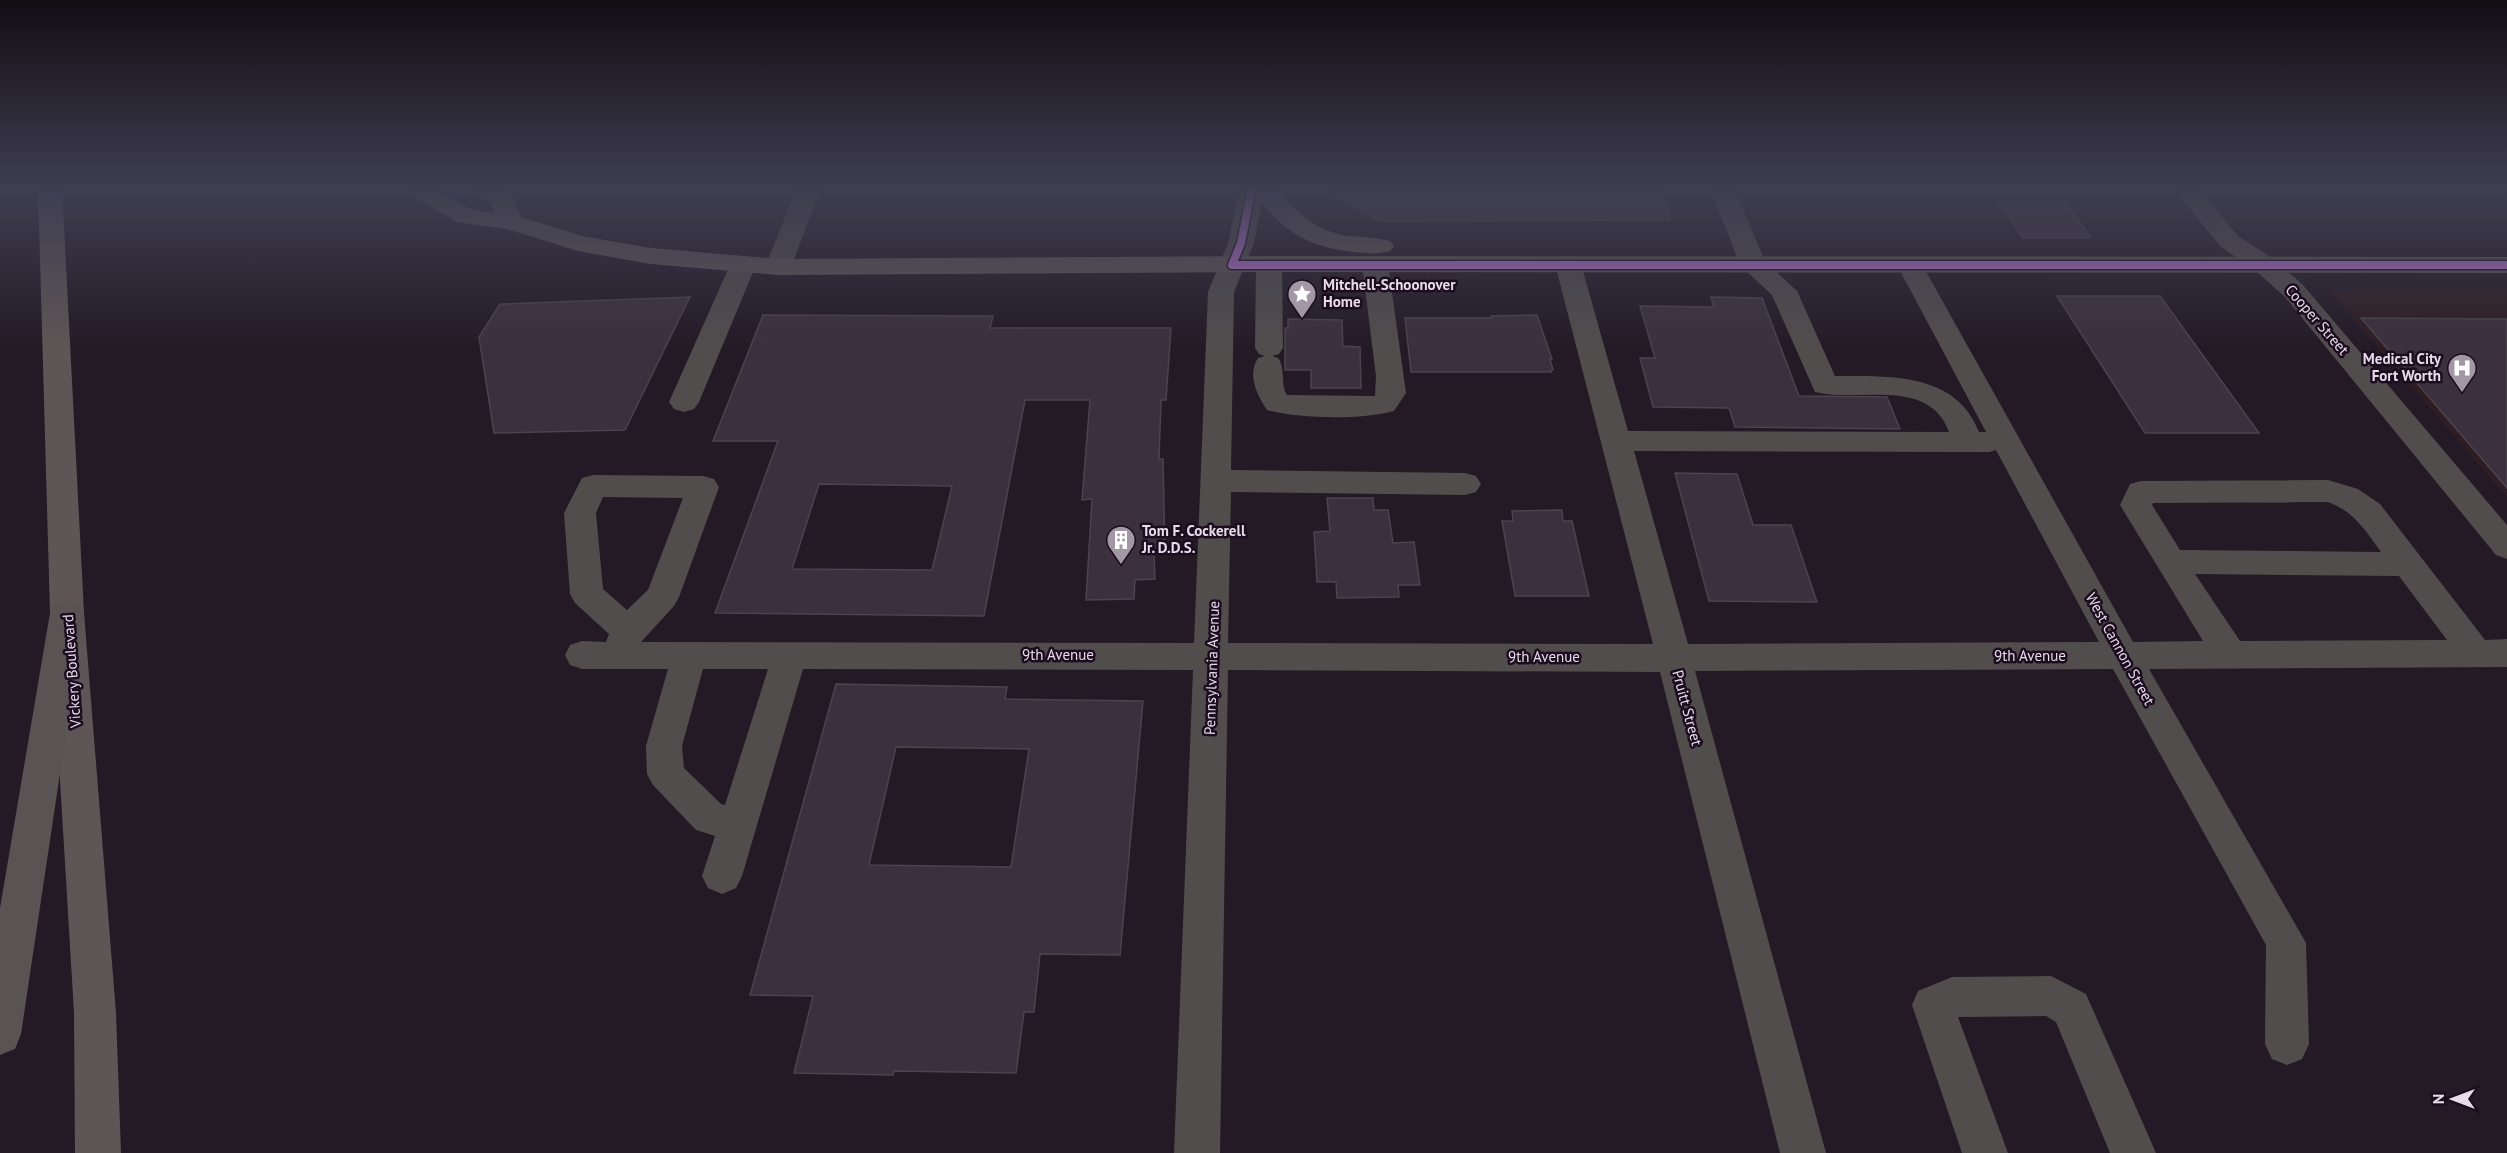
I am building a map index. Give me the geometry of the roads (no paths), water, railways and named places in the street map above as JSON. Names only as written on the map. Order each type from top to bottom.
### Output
[{"type":"highway","points":[[0,1034],[68,613]]},
{"type":"main road","name":"Vickery Boulevard","points":[[52,242],[68,613],[95,1013],[98,1153]]},
{"type":"main road","points":[[574,242],[651,256],[778,267],[1269,264],[2507,266]]},
{"type":"main road","points":[[1340,242],[1384,247],[1477,264]]},
{"type":"street","points":[[778,267],[788,242]]},
{"type":"street","name":"Pennsylvania Avenue","points":[[1197,1153],[1221,292],[1241,242]]},
{"type":"street","points":[[1744,242],[1753,265],[1784,291],[1826,385],[1906,386],[1939,399],[1957,416],[1968,442]]},
{"type":"street","name":"Cooper Street","points":[[2232,242],[2265,265],[2294,291],[2507,547]]},
{"type":"street","points":[[1269,264],[1269,390],[1277,403],[1370,406],[1383,404],[1391,393],[1375,264]]},
{"type":"street","name":"Pruitt Street","points":[[1568,264],[1803,1153]]},
{"type":"street","points":[[684,402],[743,265]]},
{"type":"street","name":"West Cannon Street","points":[[1910,265],[2123,655],[2286,943],[2287,1044]]},
{"type":"street","points":[[1616,441],[2007,442]]},
{"type":"street","points":[[1217,481],[1465,484]]},
{"type":"street","points":[[593,486],[703,487],[662,597],[623,643],[587,594],[580,513],[593,486]]},
{"type":"street","points":[[2231,655],[2136,505],[2141,492],[2328,491],[2347,497],[2369,512],[2408,564],[2492,653]]},
{"type":"street","points":[[2172,562],[2408,564]]},
{"type":"street","name":"9th Avenue","points":[[582,655],[623,643],[689,655],[1674,658],[2492,653]]},
{"type":"street","points":[[689,655],[664,746],[666,774],[710,818],[738,824]]},
{"type":"street","points":[[722,876],[790,655]]},
{"type":"street","points":[[1985,1153],[1933,1005],[1952,997],[2051,996],[2071,1008],[2133,1153]]},
{"type":"place","name":"Mitchell-Schoonover Home","points":[[1302,320]]},
{"type":"place","name":"Medical City Fort Worth","points":[[2462,394]]},
{"type":"place","name":"Tom F. Cockerell Jr. D.D.S.","points":[[1121,566]]}]
